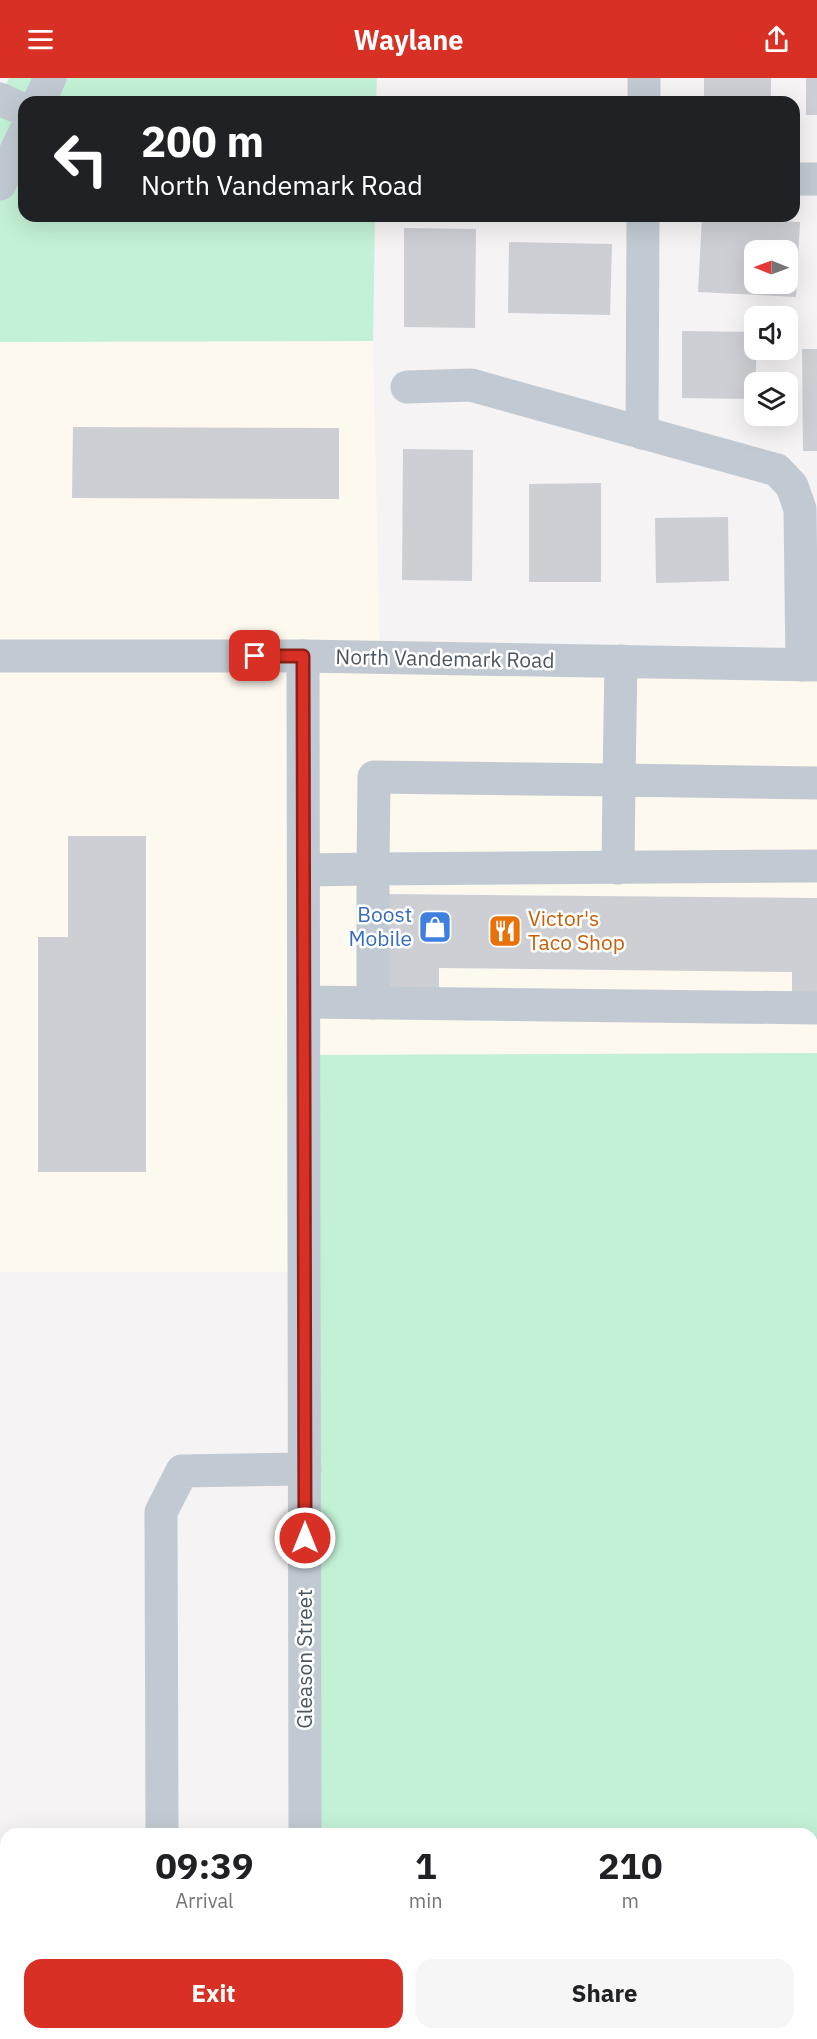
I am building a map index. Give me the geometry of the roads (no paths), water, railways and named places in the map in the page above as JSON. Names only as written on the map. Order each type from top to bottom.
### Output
[{"type":"street","points":[[42,96],[50,78]]},
{"type":"street","points":[[644,78],[644,96]]},
{"type":"street","points":[[0,99],[18,107]]},
{"type":"street","points":[[0,184],[18,146]]},
{"type":"street","points":[[800,179],[817,179]]},
{"type":"street","points":[[642,433],[643,222]]},
{"type":"street","points":[[407,387],[471,385],[777,471],[792,486],[800,508],[810,665]]},
{"type":"street","name":"North Vandemark Road","points":[[0,656],[303,656],[810,665]]},
{"type":"street","name":"Gleason Street","points":[[303,656],[305,1828]]},
{"type":"street","points":[[618,868],[621,662]]},
{"type":"street","points":[[373,1003],[374,777],[817,783]]},
{"type":"street","points":[[304,870],[817,866]]},
{"type":"street","points":[[304,1002],[817,1008]]},
{"type":"street","points":[[162,1828],[161,1512],[182,1471],[305,1469]]},
{"type":"place","name":"Boost Mobile","points":[[435,927]]},
{"type":"place","name":"Victor's Taco Shop","points":[[505,931]]}]
